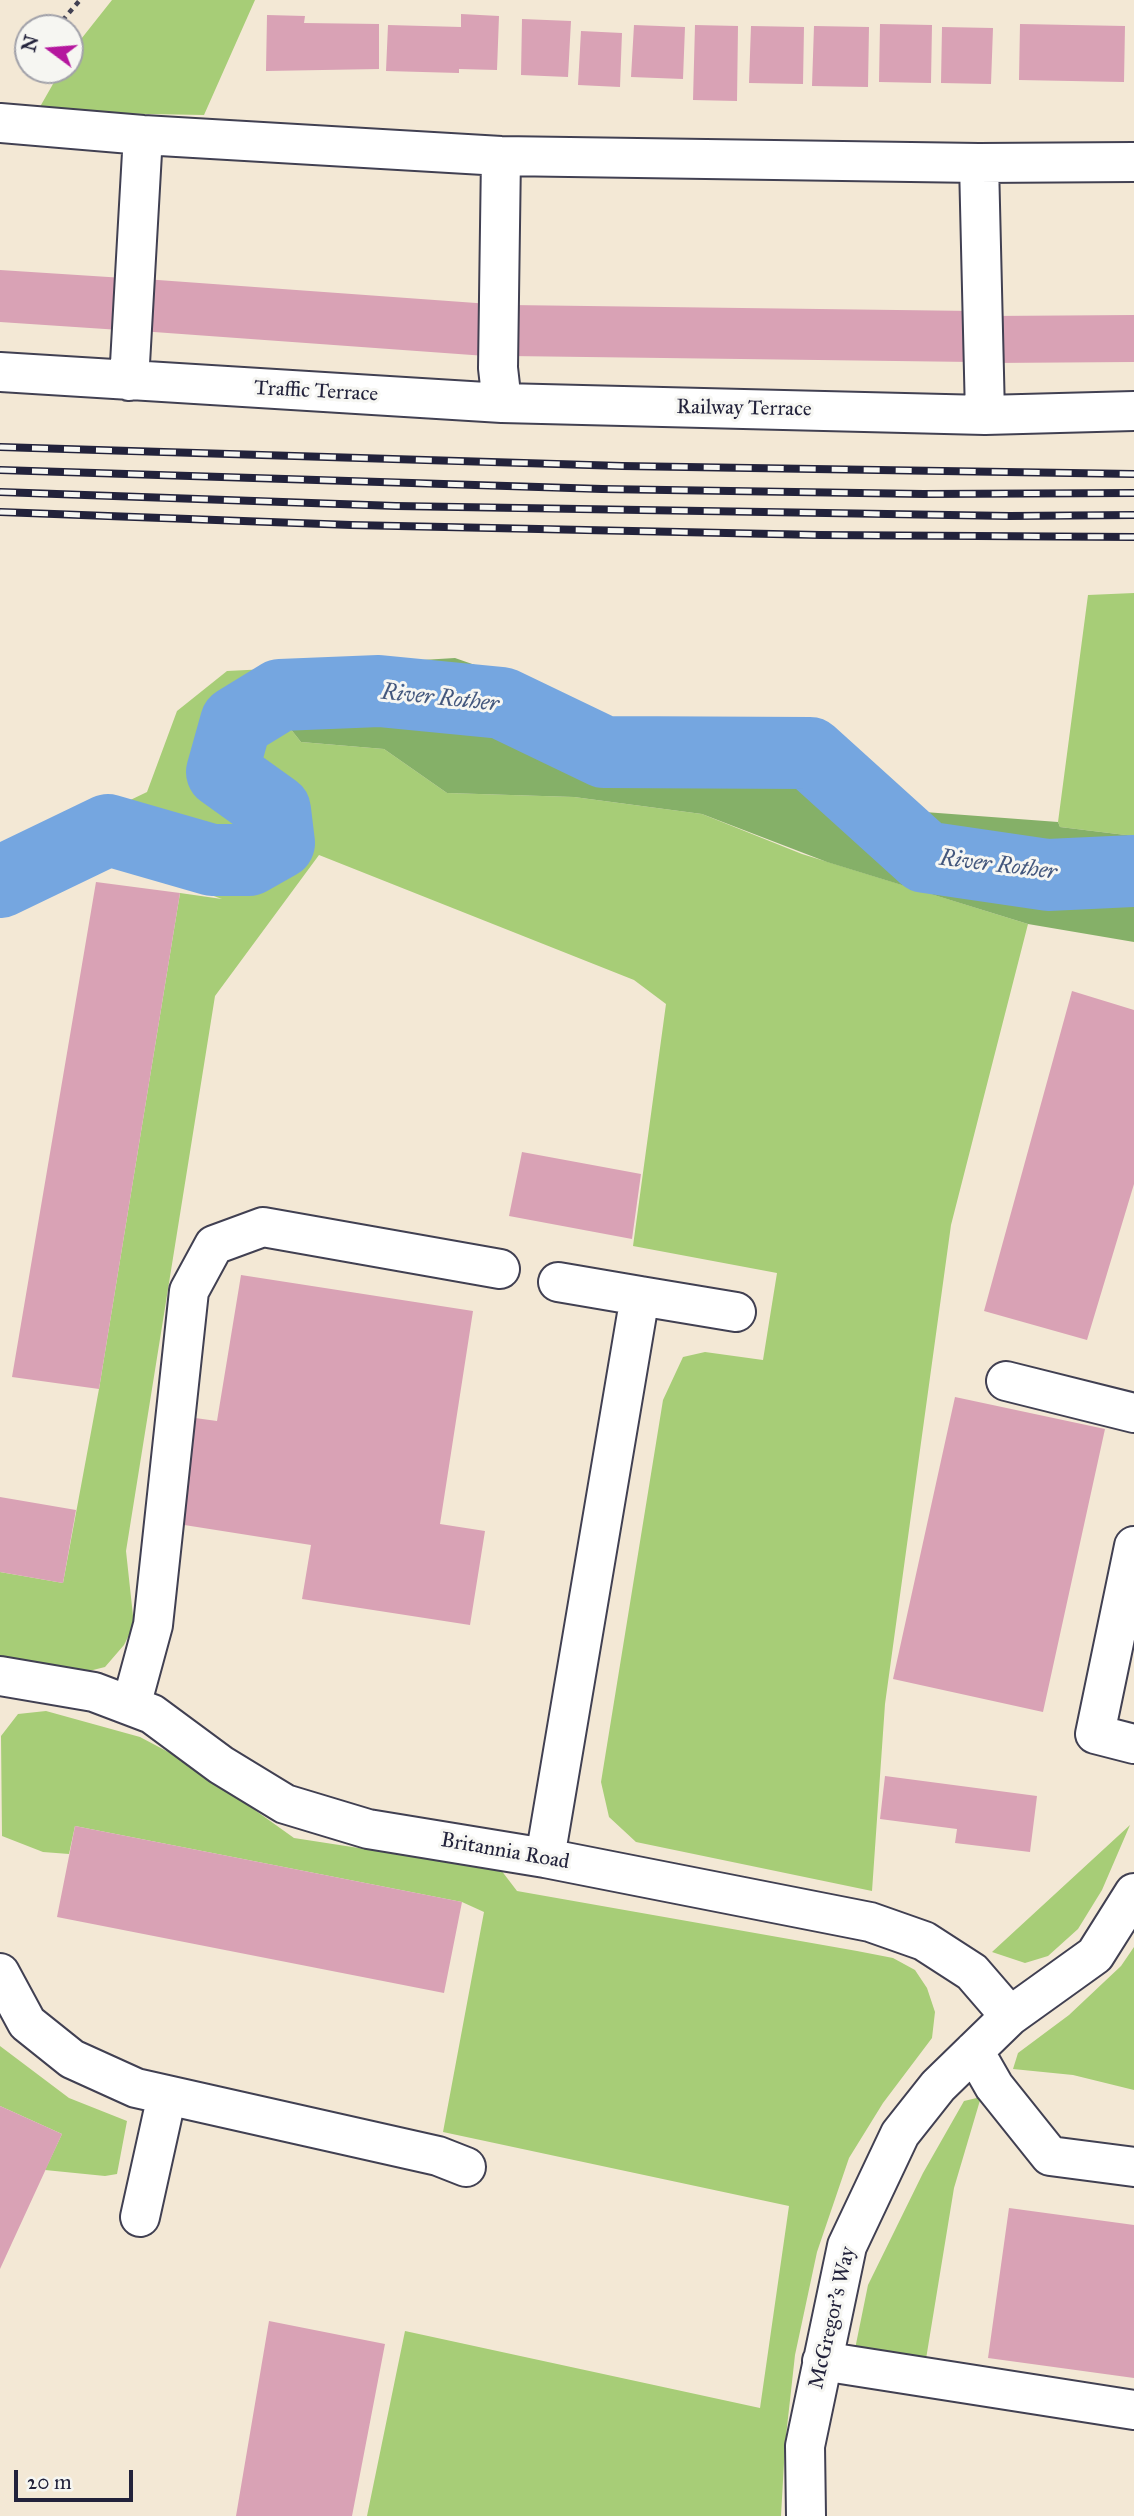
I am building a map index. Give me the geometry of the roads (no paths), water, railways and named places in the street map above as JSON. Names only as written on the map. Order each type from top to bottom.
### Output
[{"type":"street","points":[[0,123],[143,135],[501,156],[979,163],[1134,162]]},
{"type":"street","points":[[129,381],[143,135]]},
{"type":"street","points":[[501,156],[498,368],[502,403]]},
{"type":"street","points":[[979,163],[985,415]]},
{"type":"street","name":"Traffic Terrace","points":[[0,372],[502,403]]},
{"type":"street","name":"Railway Terrace","points":[[502,403],[985,415],[1134,411]]},
{"type":"street","points":[[131,1706],[153,1625],[189,1291],[214,1245],[263,1227],[500,1269]]},
{"type":"street","points":[[558,1282],[736,1312]]},
{"type":"street","points":[[545,1858],[640,1296]]},
{"type":"street","points":[[1006,1381],[1134,1413]]},
{"type":"street","points":[[1134,1546],[1096,1734],[1134,1744]]},
{"type":"street","name":"Britannia Road","points":[[0,1676],[94,1692],[152,1714],[221,1765],[285,1804],[369,1829],[545,1858],[870,1922],[924,1941],[972,1972],[1010,2016]]},
{"type":"street","name":"McGregor's Way","points":[[806,2516],[805,2446],[847,2246],[901,2134],[938,2086],[1010,2016],[1095,1955],[1134,1893]]},
{"type":"street","points":[[0,1973],[27,2023],[72,2059],[136,2088],[438,2156],[466,2167]]},
{"type":"street","points":[[974,2050],[994,2086],[1050,2156],[1134,2166]]},
{"type":"street","points":[[140,2217],[167,2095]]},
{"type":"street","points":[[822,2361],[1134,2410]]},
{"type":"waterway","name":"River Rother","points":[[0,882],[108,830],[212,860],[249,860],[279,843],[275,810],[222,772],[236,722],[280,695],[379,691],[502,703],[604,752],[810,753],[925,857],[1048,875],[1134,871]]},
{"type":"railway","points":[[0,447],[622,466],[1134,474]]},
{"type":"railway","points":[[0,470],[602,489],[924,494],[1134,493]]},
{"type":"railway","points":[[0,492],[396,506],[1010,516],[1134,515]]},
{"type":"railway","points":[[0,512],[351,525],[820,535],[1134,537]]}]
